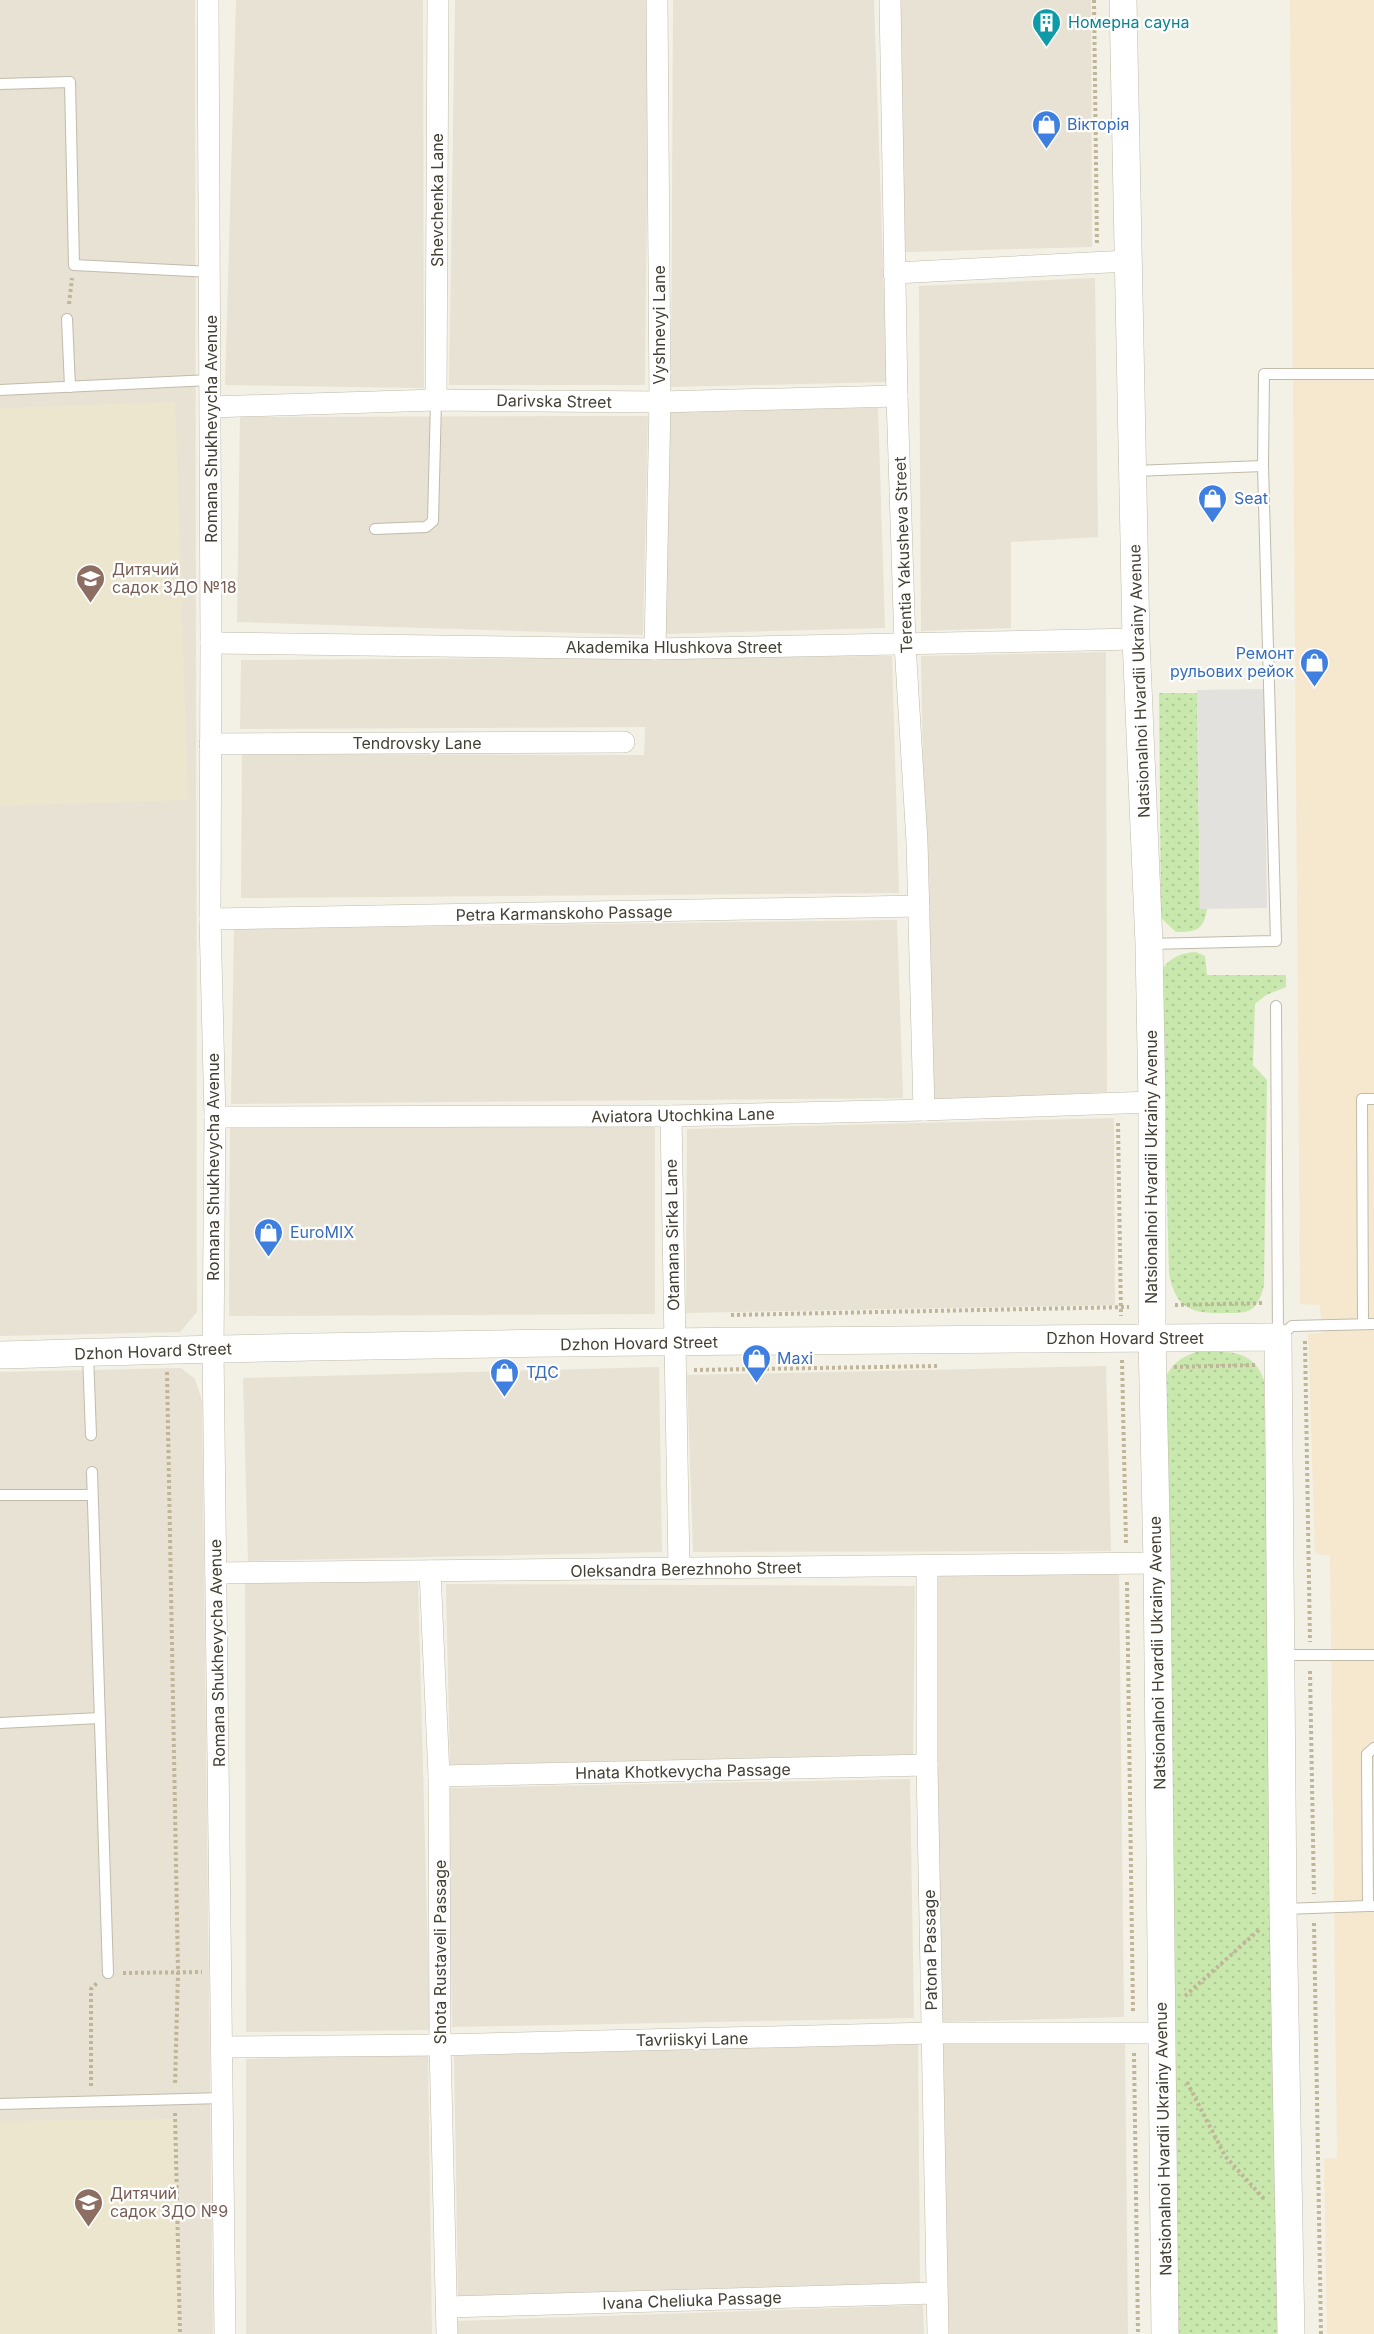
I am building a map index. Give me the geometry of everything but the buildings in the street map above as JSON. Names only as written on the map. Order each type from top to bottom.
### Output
[{"type":"street","name":"Romana Shukhevycha Avenue","points":[[208,0],[212,643],[210,919],[215,1117],[213,1349],[225,2334]]},
{"type":"street","name":"Shevchenka Lane","points":[[436,400],[438,0]]},
{"type":"street","name":"Vyshnevyi Lane","points":[[655,649],[660,402],[657,0]]},
{"type":"street","name":"Terentia Yakusheva Street","points":[[890,0],[897,396],[905,644],[917,830],[924,1110]]},
{"type":"street","name":"Natsionalnoi Hvardii Ukrainy Avenue","points":[[1123,0],[1136,639],[1149,944],[1152,1102],[1152,1338],[1157,1563],[1165,2334]]},
{"type":"street","points":[[894,273],[1128,261]]},
{"type":"street","name":"Darivska Street","points":[[211,407],[436,400],[660,402],[897,396]]},
{"type":"street","name":"Akademika Hlushkova Street","points":[[212,643],[655,649],[1136,639]]},
{"type":"street","name":"Tendrovsky Lane","points":[[210,744],[624,742]]},
{"type":"street","name":"Petra Karmanskoho Passage","points":[[210,919],[919,906]]},
{"type":"street","name":"Aviatora Utochkina Lane","points":[[215,1117],[671,1116],[1152,1102]]},
{"type":"street","name":"Otamana Sirka Lane","points":[[671,1116],[679,1569]]},
{"type":"street","points":[[1278,1337],[1283,1909],[1291,2334]]},
{"type":"street","name":"Dzhon Hovard Street","points":[[0,1356],[213,1349],[674,1342],[1122,1356],[1152,1338],[1278,1337]]},
{"type":"street","name":"Oleksandra Berezhnoho Street","points":[[216,1573],[1157,1563]]},
{"type":"street","name":"Patona Passage","points":[[927,1566],[927,1765],[938,2334]]},
{"type":"street","name":"Shota Rustaveli Passage","points":[[430,1571],[439,1776],[440,2044],[447,2334]]},
{"type":"street","name":"Hnata Khotkevycha Passage","points":[[439,1776],[927,1765]]},
{"type":"street","name":"Tavriiskyi Lane","points":[[222,2047],[932,2033],[1162,2033]]},
{"type":"street","name":"Ivana Cheliuka Passage","points":[[447,2307],[936,2293]]},
{"type":"lane","points":[[0,84],[70,82],[74,265],[211,272]]},
{"type":"lane","points":[[67,320],[70,387]]},
{"type":"lane","points":[[1149,944],[1276,941],[1263,466],[1264,374],[1374,374]]},
{"type":"lane","points":[[0,390],[210,380]]},
{"type":"lane","points":[[375,529],[426,528],[433,521],[436,400]]},
{"type":"lane","points":[[1134,471],[1263,466]]},
{"type":"lane","points":[[1276,1006],[1278,1337]]},
{"type":"lane","points":[[1278,1337],[1292,1326],[1368,1324],[1362,1100],[1374,1099]]},
{"type":"lane","points":[[88,1353],[91,1435]]},
{"type":"lane","points":[[92,1472],[108,1973]]},
{"type":"lane","points":[[0,1495],[92,1495]]},
{"type":"lane","points":[[1282,1655],[1374,1655]]},
{"type":"lane","points":[[0,1723],[100,1718]]},
{"type":"lane","points":[[1283,1909],[1371,1906],[1367,1754],[1374,1748]]},
{"type":"lane","points":[[0,2104],[222,2098]]},
{"type":"path","points":[[1094,0],[1097,263]]},
{"type":"path","points":[[67,320],[74,265]]},
{"type":"path","points":[[1118,1103],[1138,2334]]},
{"type":"path","points":[[721,1315],[1278,1303]]},
{"type":"path","points":[[1305,1326],[1321,2334]]},
{"type":"path","points":[[167,1350],[178,1972],[174,2099],[180,2334]]},
{"type":"path","points":[[1110,1363],[1122,1356],[1153,1367],[1279,1365]]},
{"type":"path","points":[[675,1371],[946,1366]]},
{"type":"path","points":[[1182,1999],[1283,1909]]},
{"type":"path","points":[[91,2102],[91,1989],[108,1973],[221,1971]]},
{"type":"path","points":[[1183,2074],[1225,2156],[1278,2215],[1319,2244]]},
{"type":"shaded area","points":[[0,0],[195,0],[197,1312],[180,1332],[0,1336]]},
{"type":"shaded area","points":[[236,0],[423,0],[424,388],[225,385]]},
{"type":"shaded area","points":[[455,0],[649,0],[645,385],[449,385]]},
{"type":"shaded area","points":[[673,0],[874,0],[887,382],[671,387]]},
{"type":"shaded area","points":[[900,0],[1091,0],[1092,247],[905,252]]},
{"type":"shaded area","points":[[1290,0],[1374,0],[1374,2334],[1327,2334],[1324,2159],[1337,2158],[1330,1555],[1315,1554],[1308,1334],[1322,1333],[1320,1305],[1300,1304]]},
{"type":"shaded area","points":[[1095,278],[1098,537],[1011,542],[1011,628],[921,631],[919,286]]},
{"type":"shaded area","name":"Дитячий садок ЗДО №18","points":[[175,402],[188,800],[0,806],[0,408]]},
{"type":"shaded area","points":[[878,408],[885,628],[664,634],[670,410]]},
{"type":"shaded area","points":[[648,416],[643,635],[237,622],[240,417]]},
{"type":"shaded area","points":[[1106,652],[1107,1092],[929,1102],[921,656]]},
{"type":"shaded area","points":[[892,656],[899,893],[241,898],[242,754],[644,755],[645,727],[240,729],[241,660]]},
{"type":"shaded area","points":[[1264,689],[1267,908],[1200,909],[1197,690]]},
{"type":"shaded area","points":[[897,920],[903,1098],[231,1104],[234,929]]},
{"type":"shaded area","points":[[1114,1118],[1115,1305],[686,1313],[687,1129]]},
{"type":"shaded area","points":[[230,1123],[655,1125],[655,1314],[229,1316]]},
{"type":"shaded area","points":[[1106,1366],[1111,1551],[693,1552],[687,1375]]},
{"type":"shaded area","points":[[659,1367],[662,1552],[248,1561],[243,1378]]},
{"type":"shaded area","points":[[181,1368],[195,1379],[202,1401],[213,2334],[0,2334],[0,1372]]},
{"type":"shaded area","points":[[1119,1570],[1124,2017],[942,2022],[933,1574]]},
{"type":"shaded area","points":[[418,1581],[430,2030],[246,2032],[245,1582]]},
{"type":"shaded area","points":[[446,1584],[915,1586],[913,1755],[450,1765]]},
{"type":"shaded area","points":[[910,1779],[914,2018],[452,2027],[449,1788]]},
{"type":"shaded area","points":[[918,2041],[920,2284],[458,2297],[454,2056]]},
{"type":"shaded area","points":[[1125,2041],[1128,2334],[947,2334],[943,2044]]},
{"type":"shaded area","points":[[428,2054],[432,2334],[246,2334],[246,2059]]},
{"type":"shaded area","name":"Дитячий садок ЗДО №9","points":[[177,2119],[180,2334],[0,2334],[0,2121]]},
{"type":"shaded area","points":[[923,2305],[924,2334],[456,2334],[456,2321]]},
{"type":"green space","points":[[1159,693],[1197,693],[1200,908],[1207,909],[1201,926],[1189,931],[1176,932],[1162,919],[1161,912]]},
{"type":"green space","points":[[1196,952],[1205,956],[1207,975],[1286,975],[1286,987],[1266,995],[1255,1004],[1253,1065],[1267,1080],[1264,1285],[1256,1305],[1242,1313],[1196,1311],[1188,1307],[1176,1295],[1169,1273],[1161,970],[1177,956]]},
{"type":"green space","points":[[1196,1352],[1227,1352],[1245,1357],[1259,1369],[1264,1380],[1280,2334],[1177,2334],[1166,1376],[1179,1361]]},
{"type":"place","name":"Номерна сауна","points":[[1047,48]]},
{"type":"place","name":"Вікторія","points":[[1046,150]]},
{"type":"place","name":"Seat","points":[[1213,524]]},
{"type":"place","name":"Дитячий садок ЗДО №18","points":[[91,604]]},
{"type":"place","name":"Ремонт рульових рейок","points":[[1315,688]]},
{"type":"place","name":"EuroMIX","points":[[269,1258]]},
{"type":"place","name":"Maxi","points":[[756,1384]]},
{"type":"place","name":"ТДС","points":[[505,1398]]},
{"type":"place","name":"Дитячий садок ЗДО №9","points":[[89,2228]]}]
